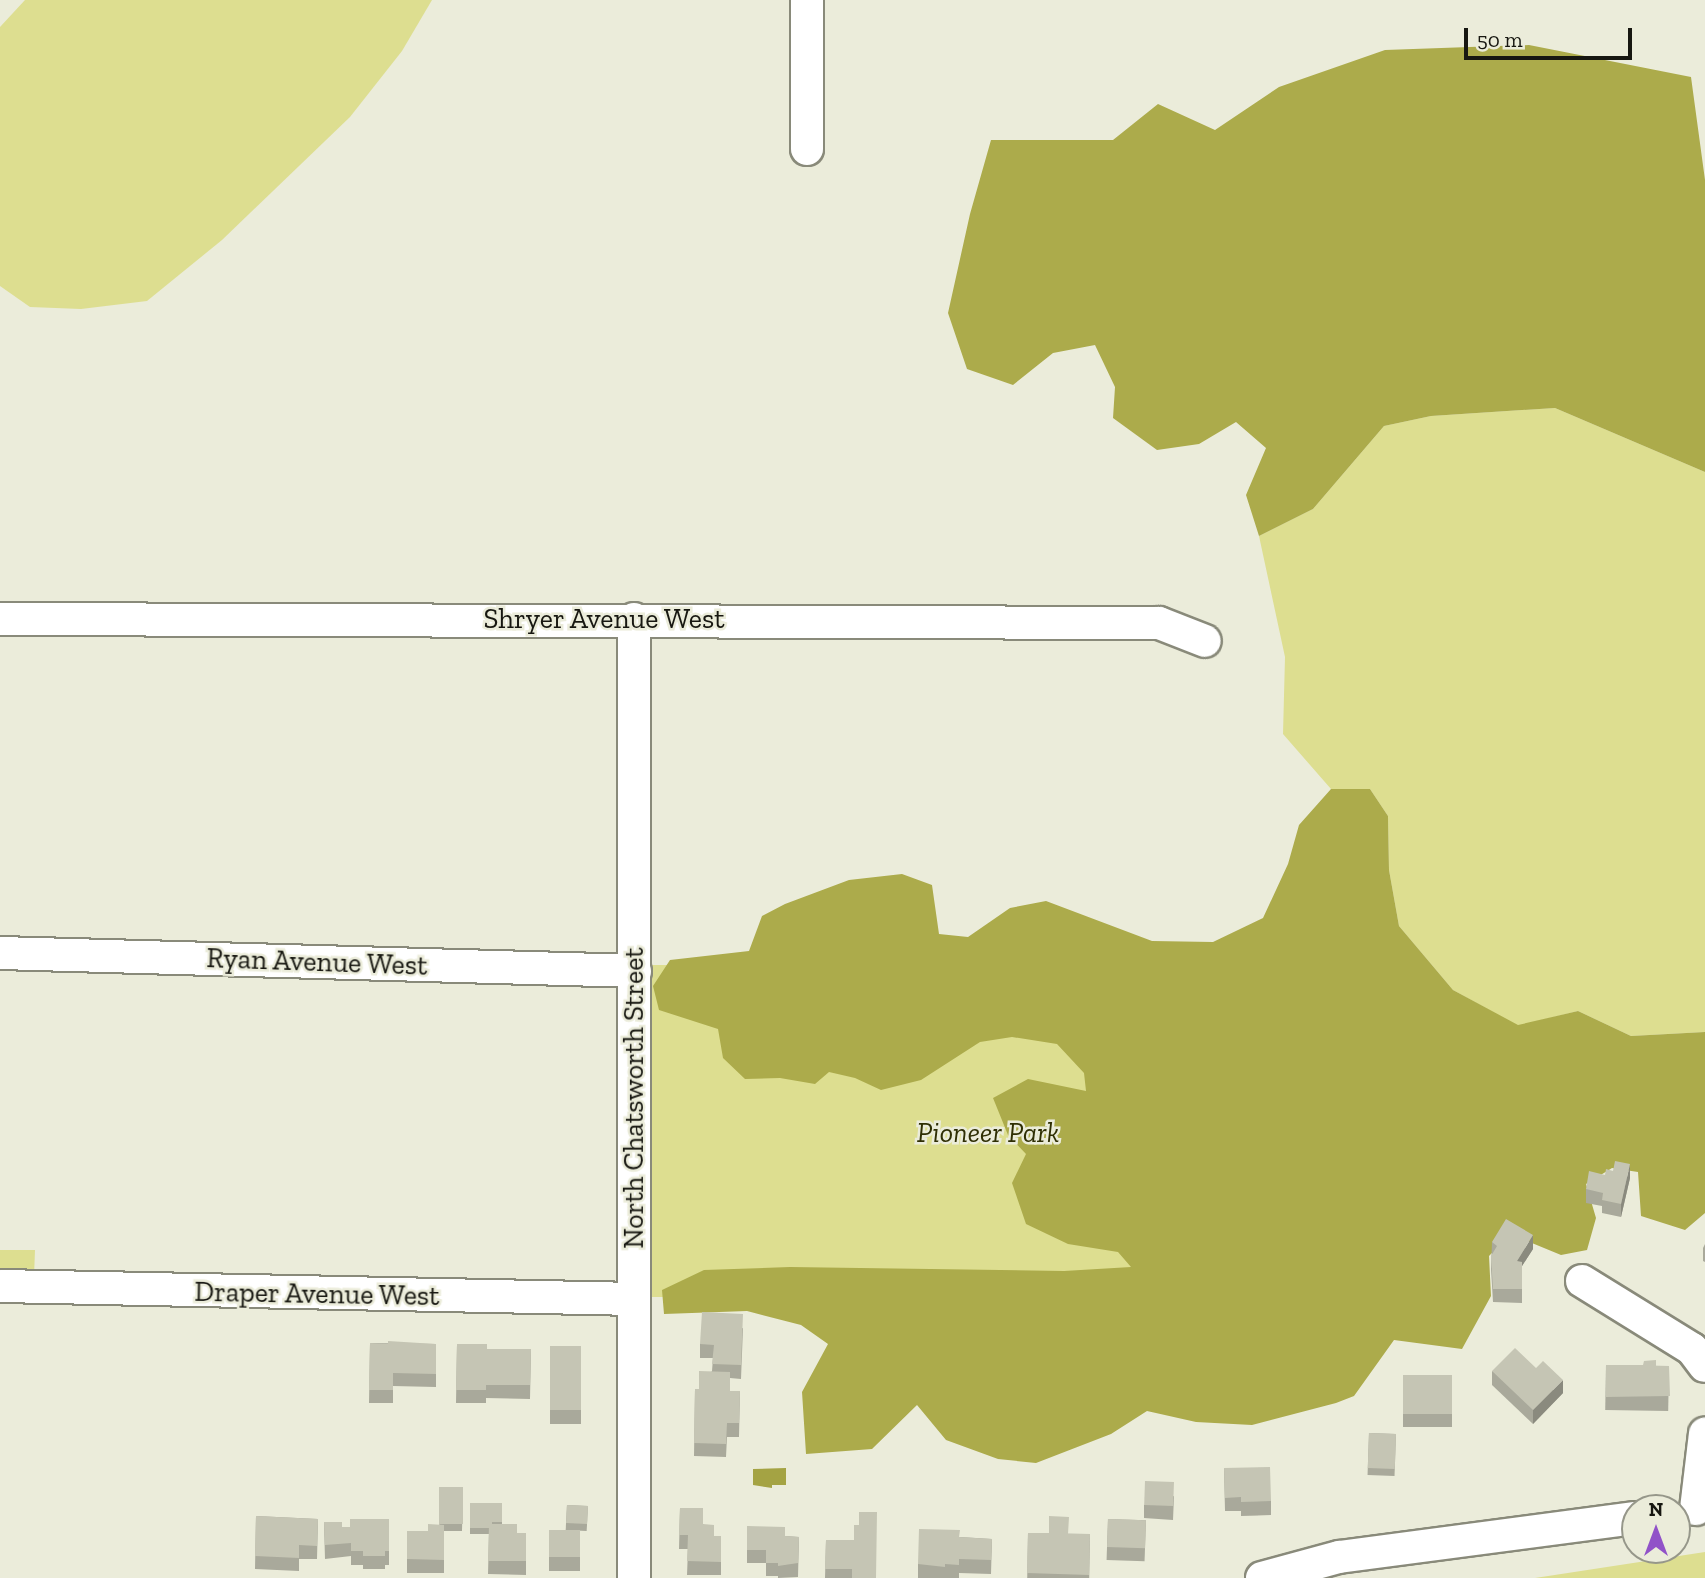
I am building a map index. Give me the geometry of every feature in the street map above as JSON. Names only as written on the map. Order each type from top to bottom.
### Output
[{"type":"street","points":[[807,0],[807,149]]},
{"type":"street","name":"Shryer Avenue West","points":[[0,619],[634,619],[1159,623],[1205,641]]},
{"type":"street","name":"North Chatsworth Street","points":[[634,619],[634,1578]]},
{"type":"street","name":"Ryan Avenue West","points":[[0,953],[635,971]]},
{"type":"street","points":[[1582,1281],[1692,1349],[1705,1366]]},
{"type":"street","name":"Draper Avenue West","points":[[0,1286],[634,1299]]},
{"type":"street","points":[[1693,1510],[1705,1434]]},
{"type":"street","points":[[1262,1578],[1339,1557],[1621,1520]]},
{"type":"green space","points":[[25,0],[432,0],[402,51],[350,117],[222,240],[147,301],[81,309],[30,307],[0,286],[0,27]]},
{"type":"green space","points":[[1555,408],[1705,472],[1705,1032],[1631,1036],[1578,1011],[1518,1026],[1453,990],[1399,926],[1389,870],[1388,816],[1370,789],[1331,789],[1283,734],[1285,657],[1259,536],[1313,509],[1384,426],[1431,416]]},
{"type":"green space","name":"Pioneer Park","points":[[645,965],[1329,965],[1329,1297],[645,1297]]},
{"type":"green space","points":[[0,1250],[35,1250],[34,1277],[9,1276],[0,1270]]},
{"type":"green space","points":[[1705,1552],[1705,1578],[1535,1578],[1627,1564],[1691,1564],[1691,1554]]},
{"type":"shaded area","points":[[1529,45],[1691,77],[1705,180],[1705,472],[1555,408],[1431,416],[1384,426],[1313,509],[1259,536],[1246,495],[1266,448],[1236,422],[1199,444],[1157,450],[1113,418],[1115,387],[1095,345],[1053,353],[1013,385],[967,369],[948,313],[970,214],[991,140],[1113,140],[1158,104],[1215,130],[1279,87],[1385,50]]},
{"type":"shaded area","points":[[1331,789],[1370,789],[1388,816],[1389,870],[1399,926],[1453,990],[1518,1025],[1578,1011],[1631,1036],[1705,1032],[1705,1213],[1685,1230],[1641,1216],[1638,1172],[1612,1168],[1586,1184],[1596,1218],[1587,1250],[1561,1255],[1510,1234],[1489,1256],[1491,1296],[1462,1349],[1394,1340],[1354,1396],[1336,1403],[1252,1425],[1196,1422],[1147,1411],[1111,1434],[1036,1463],[998,1459],[946,1440],[917,1405],[872,1449],[806,1454],[802,1392],[828,1344],[801,1325],[747,1311],[664,1314],[662,1290],[704,1270],[790,1267],[1064,1271],[1131,1267],[1118,1252],[1068,1244],[1026,1224],[1012,1183],[1026,1154],[1008,1135],[993,1098],[1028,1079],[1086,1091],[1084,1073],[1057,1044],[1012,1037],[980,1042],[921,1080],[881,1090],[855,1078],[829,1072],[815,1084],[780,1078],[745,1079],[723,1058],[718,1029],[659,1010],[653,986],[670,960],[749,951],[762,916],[785,904],[849,880],[902,874],[932,885],[939,934],[968,937],[1010,908],[1046,901],[1152,941],[1213,942],[1263,918],[1288,864],[1299,825]]},
{"type":"shaded area","points":[[786,1468],[786,1485],[772,1485],[772,1488],[753,1485],[753,1469]]},
{"type":"building","points":[[1615,1161],[1630,1164],[1621,1204],[1602,1200],[1603,1193],[1586,1189],[1589,1171],[1605,1175],[1606,1169],[1613,1171]]},
{"type":"building","points":[[1506,1219],[1533,1235],[1517,1261],[1522,1262],[1522,1289],[1493,1289],[1491,1256],[1497,1246],[1492,1242]]},
{"type":"building","points":[[702,1312],[743,1314],[741,1365],[712,1364],[714,1345],[700,1344]]},
{"type":"building","points":[[388,1341],[436,1344],[436,1374],[393,1373],[393,1390],[369,1390],[370,1343],[388,1344]]},
{"type":"building","points":[[457,1344],[487,1344],[487,1349],[531,1349],[530,1385],[486,1385],[486,1390],[456,1390]]},
{"type":"building","points":[[550,1346],[581,1346],[581,1410],[550,1410]]},
{"type":"building","points":[[1515,1348],[1536,1368],[1543,1361],[1563,1380],[1533,1410],[1492,1371]]},
{"type":"building","points":[[1656,1360],[1656,1366],[1669,1366],[1670,1396],[1606,1397],[1606,1365],[1643,1365],[1644,1361]]},
{"type":"building","points":[[699,1371],[730,1372],[730,1391],[740,1391],[739,1423],[727,1423],[726,1444],[694,1443],[695,1389],[699,1389]]},
{"type":"building","points":[[1403,1375],[1452,1375],[1452,1414],[1403,1414]]},
{"type":"building","points":[[1369,1433],[1396,1434],[1395,1469],[1368,1468]]},
{"type":"building","points":[[1270,1467],[1271,1501],[1241,1502],[1241,1497],[1225,1498],[1224,1468]]},
{"type":"building","points":[[1145,1481],[1174,1482],[1173,1506],[1144,1505]]},
{"type":"building","points":[[439,1487],[463,1487],[463,1524],[439,1524]]},
{"type":"building","points":[[470,1503],[502,1503],[502,1522],[492,1522],[489,1528],[470,1528]]},
{"type":"building","points":[[567,1505],[588,1506],[587,1524],[566,1523]]},
{"type":"building","points":[[680,1508],[703,1508],[703,1524],[714,1525],[714,1536],[721,1536],[721,1562],[687,1561],[688,1535],[679,1535]]},
{"type":"building","points":[[859,1512],[877,1512],[876,1578],[852,1578],[852,1569],[825,1569],[826,1540],[854,1540],[854,1525],[859,1525]]},
{"type":"building","points":[[256,1516],[318,1519],[317,1546],[299,1545],[299,1558],[255,1556]]},
{"type":"building","points":[[1049,1516],[1069,1517],[1068,1534],[1090,1534],[1089,1575],[1027,1573],[1028,1533],[1049,1533]]},
{"type":"building","points":[[350,1519],[389,1519],[389,1551],[385,1551],[385,1556],[363,1556],[363,1551],[351,1551],[351,1543],[325,1545],[324,1522],[342,1522],[342,1527],[350,1527]]},
{"type":"building","points":[[1108,1519],[1146,1520],[1145,1548],[1107,1547]]},
{"type":"building","points":[[428,1524],[444,1525],[444,1560],[407,1559],[407,1531],[428,1531]]},
{"type":"building","points":[[489,1524],[517,1524],[517,1533],[526,1533],[526,1561],[488,1561]]},
{"type":"building","points":[[747,1526],[785,1527],[785,1536],[799,1537],[798,1563],[778,1566],[778,1563],[766,1563],[766,1550],[747,1550]]},
{"type":"building","points":[[919,1529],[960,1530],[959,1537],[992,1539],[991,1560],[959,1559],[959,1565],[945,1564],[945,1567],[918,1564]]},
{"type":"building","points":[[549,1530],[580,1530],[580,1557],[549,1557]]}]
